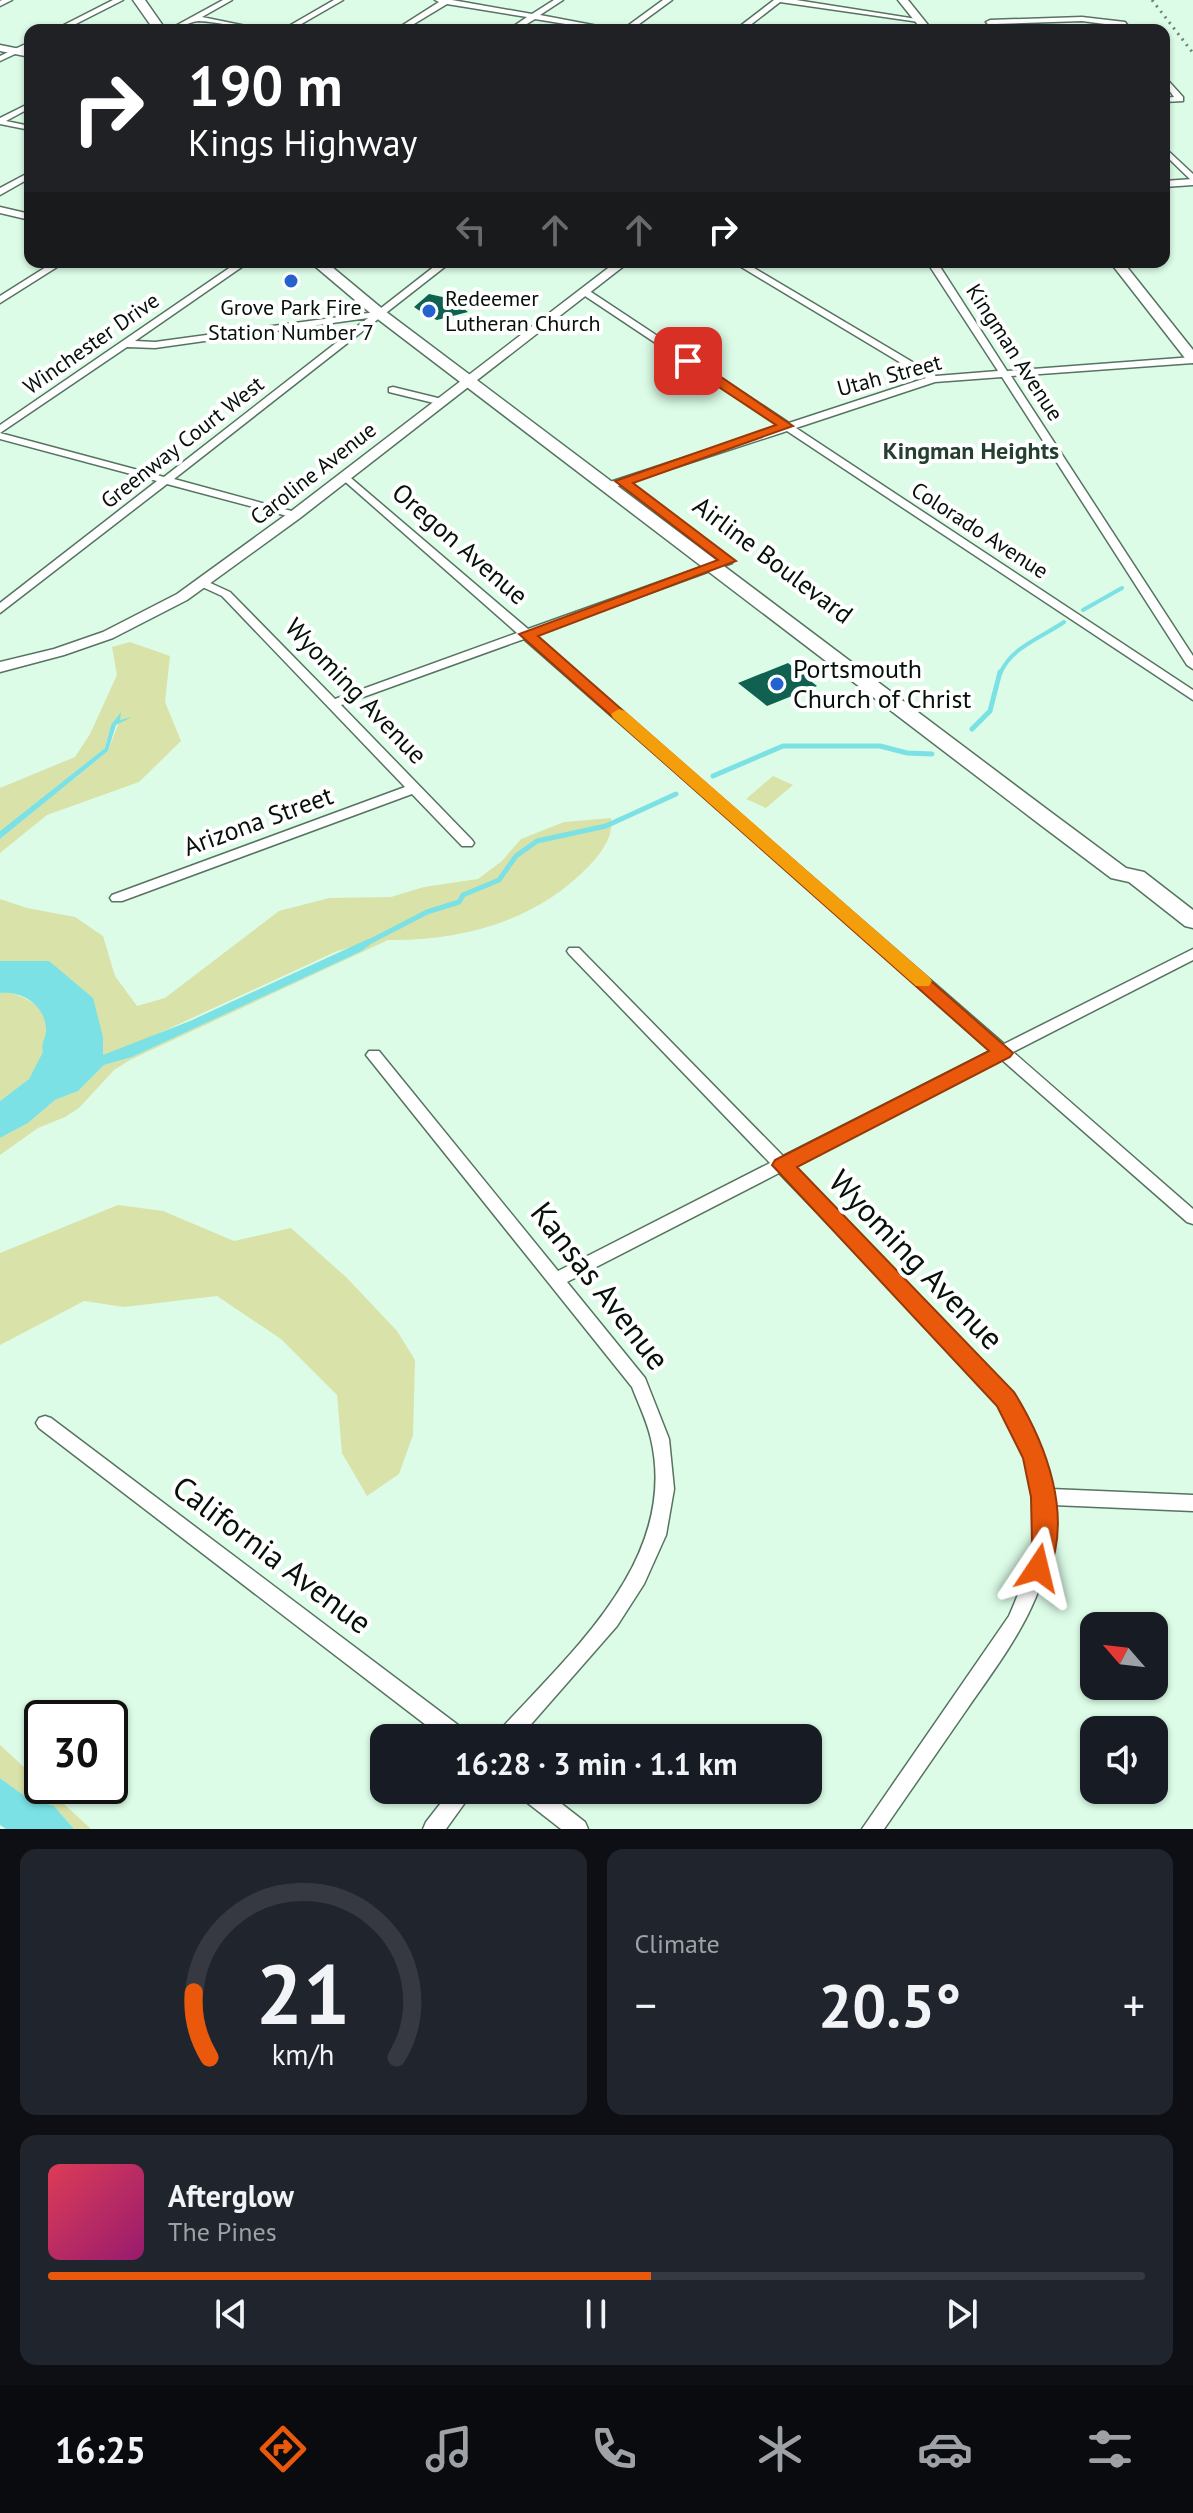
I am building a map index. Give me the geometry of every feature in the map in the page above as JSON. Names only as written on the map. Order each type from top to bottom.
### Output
[{"type":"main road","points":[[127,0],[144,24]]},
{"type":"main road","points":[[139,0],[156,24]]},
{"type":"main road","points":[[903,0],[922,24]]},
{"type":"main road","name":"Airline Boulevard","points":[[325,268],[1014,785],[1119,873],[1136,877],[1193,921]]},
{"type":"main road","name":"Airline Boulevard","points":[[338,268],[384,310]]},
{"type":"main road","points":[[1121,268],[1193,360]]},
{"type":"street","points":[[0,4],[8,0]]},
{"type":"street","points":[[93,0],[115,2]]},
{"type":"street","points":[[184,24],[228,0]]},
{"type":"street","points":[[297,24],[339,0]]},
{"type":"street","points":[[408,24],[445,0],[580,24]]},
{"type":"street","points":[[521,24],[559,0]]},
{"type":"street","points":[[634,24],[668,0]]},
{"type":"street","points":[[747,24],[779,0],[919,20]]},
{"type":"street","points":[[70,24],[115,2]]},
{"type":"street","points":[[195,18],[228,24]]},
{"type":"street","points":[[992,24],[990,22],[1082,19],[1122,24]]},
{"type":"street","points":[[911,24],[919,20]]},
{"type":"street","points":[[0,59],[24,47]]},
{"type":"street","points":[[0,48],[24,53]]},
{"type":"street","points":[[1170,86],[1180,99],[1170,100]]},
{"type":"street","points":[[0,122],[24,108]]},
{"type":"street","points":[[0,122],[24,127]]},
{"type":"street","points":[[1170,155],[1193,180]]},
{"type":"street","points":[[0,192],[24,178]]},
{"type":"street","points":[[1170,183],[1193,180]]},
{"type":"street","points":[[0,210],[24,216]]},
{"type":"street","points":[[0,300],[51,268]]},
{"type":"street","name":"Winchester Drive","points":[[0,433],[235,268]]},
{"type":"street","name":"Greenway Court West","points":[[0,609],[438,268]]},
{"type":"street","name":"Caroline Avenue","points":[[0,667],[108,635],[163,609],[295,515],[615,268]]},
{"type":"street","points":[[748,268],[934,379]]},
{"type":"street","name":"Kingman Avenue","points":[[936,268],[1193,665]]},
{"type":"street","name":"Colorado Avenue","points":[[585,292],[1193,696]]},
{"type":"street","points":[[124,344],[155,345],[384,310]]},
{"type":"street","name":"Utah Street","points":[[615,484],[934,379],[1193,360]]},
{"type":"street","points":[[393,390],[442,402]]},
{"type":"street","points":[[0,433],[295,515]]},
{"type":"street","name":"Oregon Avenue","points":[[345,476],[1193,1218]]},
{"type":"street","points":[[333,704],[721,564]]},
{"type":"street","name":"Wyoming Avenue","points":[[202,583],[226,594],[467,843]]},
{"type":"street","name":"Arizona Street","points":[[117,898],[415,788]]},
{"type":"street","name":"Wyoming Avenue","points":[[574,951],[1005,1399],[1021,1424],[1035,1458],[1043,1497],[1045,1544],[1031,1592],[1016,1622],[872,1829]]},
{"type":"street","points":[[557,1279],[1193,954]]},
{"type":"street","name":"Kansas Avenue","points":[[374,1055],[639,1383],[661,1436],[666,1465],[665,1501],[650,1559],[634,1587],[518,1724]]},
{"type":"street","name":"California Avenue","points":[[45,1423],[441,1724]]},
{"type":"street","points":[[1043,1497],[1193,1503]]},
{"type":"street","points":[[433,1829],[453,1804]]},
{"type":"street","points":[[545,1804],[578,1829]]},
{"type":"green space","points":[[130,642],[170,656],[165,702],[181,741],[139,782],[47,815],[0,853],[0,839],[108,751],[119,722],[111,725],[105,748],[0,831],[0,788],[75,757],[90,734],[117,675],[112,647]]},
{"type":"green space","points":[[773,776],[793,785],[766,808],[746,799]]},
{"type":"green space","points":[[611,818],[609,838],[598,856],[546,901],[522,914],[471,932],[388,940],[130,1060],[114,1070],[79,1108],[38,1128],[0,1155],[0,1138],[28,1123],[55,1100],[78,1091],[104,1065],[132,1057],[362,951],[376,939],[335,952],[112,1055],[102,1055],[103,1037],[49,961],[0,961],[0,899],[27,908],[75,917],[103,936],[115,976],[137,1006],[165,998],[279,911],[329,898],[391,897],[424,887],[478,879],[502,861],[521,839],[564,822]]},
{"type":"green space","points":[[0,993],[27,999],[40,1009],[46,1024],[46,1036],[44,1052],[29,1079],[0,1101]]},
{"type":"green space","points":[[118,1205],[163,1211],[234,1241],[291,1228],[347,1278],[397,1331],[415,1360],[413,1435],[399,1474],[367,1496],[342,1453],[337,1395],[281,1339],[217,1296],[124,1307],[84,1301],[0,1345],[0,1253]]},
{"type":"green space","points":[[0,1745],[24,1767],[24,1796],[0,1778]]},
{"type":"green space","points":[[48,1804],[64,1804],[91,1829],[74,1829],[54,1806]]},
{"type":"water","points":[[121,712],[120,720],[132,717],[116,725],[108,751],[0,839],[0,831],[105,748],[111,725]]},
{"type":"water","points":[[368,939],[377,939],[362,951],[132,1057],[104,1065],[78,1091],[55,1100],[28,1123],[0,1138],[0,1101],[29,1079],[43,1052],[46,1031],[41,1012],[30,1001],[16,994],[0,993],[0,961],[49,961],[93,998],[103,1037],[103,1055],[190,1021]]},
{"type":"water","points":[[0,1778],[24,1796],[24,1804],[54,1806],[74,1829],[6,1829],[0,1825]]},
{"type":"building","name":"Redeemer Lutheran Church","points":[[429,294],[470,303],[463,308],[468,312],[437,320],[427,316],[414,307]]},
{"type":"building","name":"Portsmouth Church of Christ","points":[[788,663],[793,667],[802,664],[821,679],[812,682],[817,686],[767,706],[738,683]]},
{"type":"waterway","points":[[1083,610],[1122,588]]},
{"type":"waterway","points":[[1000,674],[1019,650],[1064,622]]},
{"type":"waterway","points":[[972,729],[990,711],[1000,672]]},
{"type":"waterway","points":[[713,776],[783,746],[880,746],[907,753],[932,754]]},
{"type":"waterway","points":[[371,941],[427,912],[459,902],[463,895],[499,880],[516,856],[537,841],[606,826],[676,794]]},
{"type":"railway","points":[[1152,0],[1193,53]]},
{"type":"slow traffic","points":[[619,714],[922,981]]},
{"type":"place","name":"Grove Park Fire Station Number 7","points":[[291,281]]},
{"type":"place","name":"Redeemer Lutheran Church","points":[[429,311]]},
{"type":"place","name":"Portsmouth Church of Christ","points":[[777,684]]},
{"type":"district","name":"Kingman Heights","points":[[971,451]]},
{"type":"route","points":[[688,361],[786,426],[622,481],[728,561],[527,634],[1003,1053],[783,1165],[990,1380],[1021,1424],[1035,1458],[1045,1510],[1045,1544],[1038,1568]]}]
